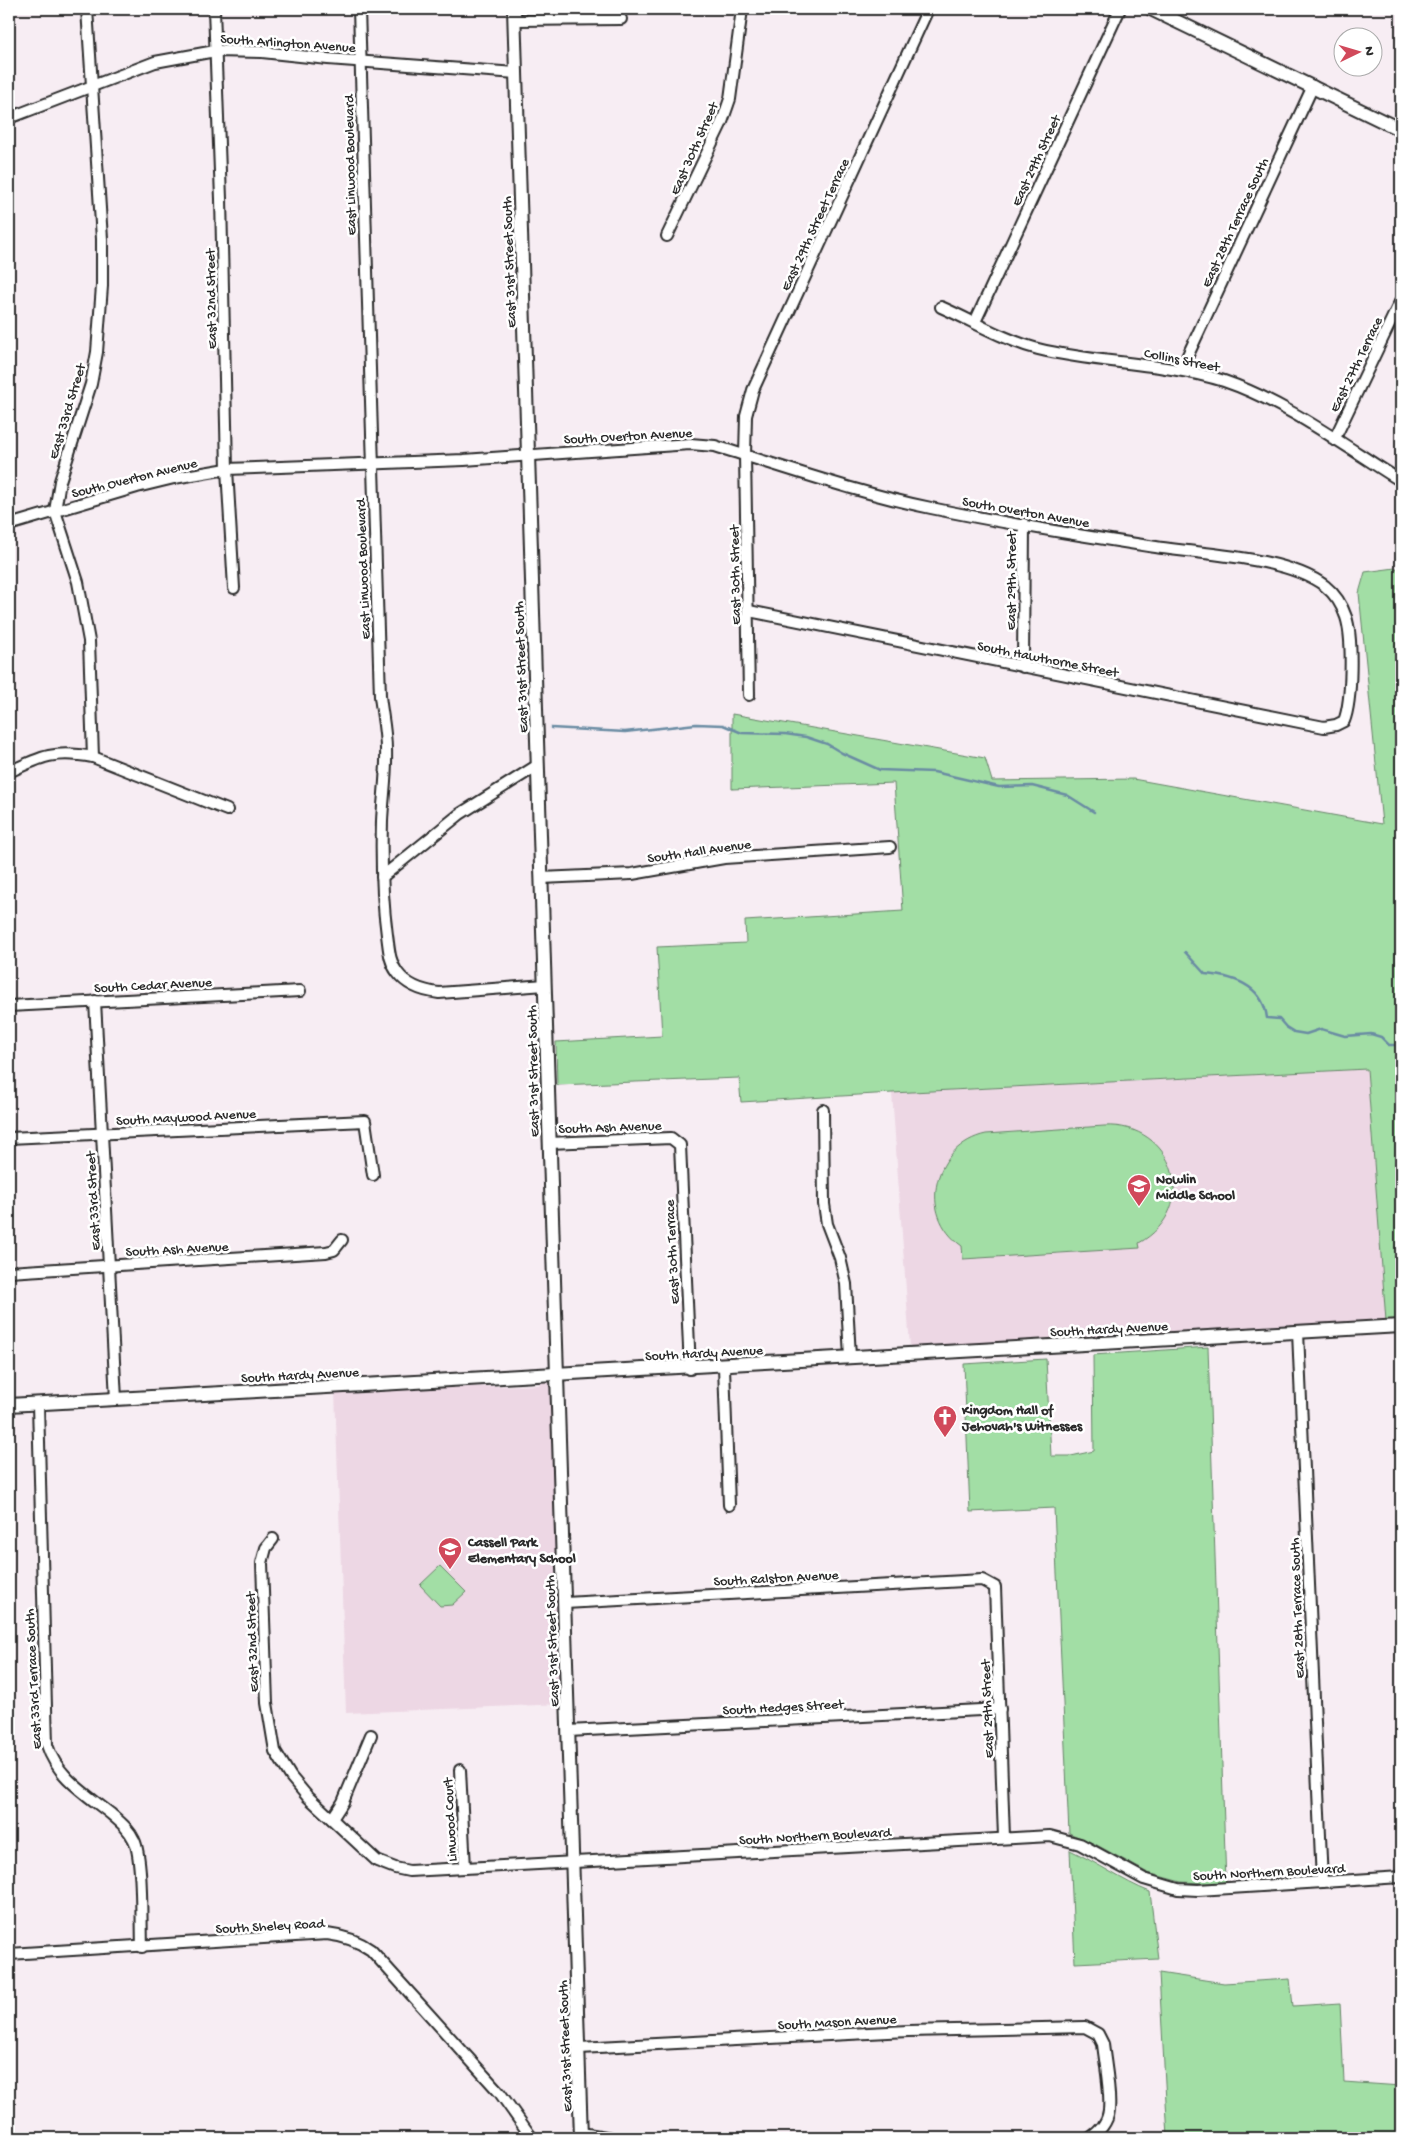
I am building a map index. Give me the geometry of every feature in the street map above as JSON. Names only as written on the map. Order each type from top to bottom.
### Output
[{"type":"street","name":"East 33rd Street","points":[[86,9],[102,239],[97,352],[91,384],[60,481],[56,511],[78,582],[89,641],[93,756]]},
{"type":"street","name":"East 32nd Street","points":[[214,9],[214,51],[222,199],[227,469],[234,588]]},
{"type":"street","name":"East Linwood Boulevard","points":[[359,9],[380,696],[386,749],[382,821],[382,877],[391,960],[396,971],[404,980],[415,988],[427,992],[545,985]]},
{"type":"street","name":"East 30th Street","points":[[667,236],[722,122],[730,99],[742,9]]},
{"type":"street","name":"East 29th Street Terrace","points":[[745,455],[746,416],[753,390],[928,9]]},
{"type":"street","name":"East 29th Street","points":[[975,322],[1120,9]]},
{"type":"street","points":[[1151,9],[1401,130]]},
{"type":"street","points":[[514,14],[621,19]]},
{"type":"street","name":"East 31st Street South","points":[[514,14],[581,2136]]},
{"type":"street","name":"South Arlington Avenue","points":[[9,118],[155,62],[214,51],[247,50],[517,73]]},
{"type":"street","name":"East 28th Terrace South","points":[[1181,370],[1313,86]]},
{"type":"street","name":"East 27th Terrace","points":[[1334,440],[1401,300]]},
{"type":"street","name":"Collins Street","points":[[941,307],[1006,338],[1037,348],[1181,370],[1224,381],[1275,402],[1401,481]]},
{"type":"street","name":"South Overton Avenue","points":[[9,525],[165,480],[227,469],[528,455],[690,444],[715,446],[877,496],[1148,546],[1257,560],[1313,578],[1328,588],[1342,606],[1349,632],[1350,698],[1348,710],[1342,722]]},
{"type":"street","name":"East 30th Street","points":[[745,455],[749,695]]},
{"type":"street","name":"East 29th Street","points":[[1023,668],[1024,524]]},
{"type":"street","name":"South Hawthorne Street","points":[[749,611],[1023,668],[1324,727],[1342,722]]},
{"type":"street","points":[[9,772],[38,758],[59,753],[93,756],[227,810]]},
{"type":"street","points":[[382,877],[460,814],[538,765]]},
{"type":"street","name":"South Hall Avenue","points":[[541,878],[632,874],[724,858],[890,847]]},
{"type":"street","name":"South Cedar Avenue","points":[[9,1006],[300,991]]},
{"type":"street","name":"East 33rd Street","points":[[95,1001],[116,1399]]},
{"type":"street","points":[[823,1110],[824,1204],[846,1284],[850,1357]]},
{"type":"street","name":"South Maywood Avenue","points":[[9,1138],[365,1121],[373,1175]]},
{"type":"street","name":"South Ash Avenue","points":[[549,1143],[671,1138]]},
{"type":"street","name":"East 30th Terrace","points":[[671,1138],[680,1145],[690,1369]]},
{"type":"street","name":"South Ash Avenue","points":[[9,1272],[326,1252],[334,1250],[342,1240]]},
{"type":"street","name":"South Hardy Avenue","points":[[9,1405],[690,1369],[850,1357],[1401,1326]]},
{"type":"street","name":"East 28th Terrace South","points":[[1298,1332],[1322,1882]]},
{"type":"street","points":[[724,1366],[729,1506]]},
{"type":"street","name":"East 33rd Terrace South","points":[[38,1404],[47,1745],[52,1759],[60,1772],[124,1826],[134,1840],[138,1857],[142,1947]]},
{"type":"street","name":"East 32nd Street","points":[[272,1539],[266,1548],[262,1564],[267,1703],[273,1746]]},
{"type":"street","name":"South Ralston Avenue","points":[[565,1603],[982,1580],[988,1582]]},
{"type":"street","name":"East 29th Street","points":[[988,1582],[995,1587],[1004,1837]]},
{"type":"street","name":"South Hedges Street","points":[[568,1731],[1000,1709]]},
{"type":"street","points":[[332,1819],[343,1802],[371,1735]]},
{"type":"street","name":"South Northern Boulevard","points":[[273,1746],[291,1777],[307,1796],[377,1861],[395,1868],[409,1870],[1050,1836],[1080,1844],[1144,1879],[1178,1889],[1198,1890],[1401,1877]]},
{"type":"street","name":"Linwood Court","points":[[460,1770],[465,1868]]},
{"type":"street","name":"South Sheley Road","points":[[9,1954],[327,1934],[344,1936],[360,1942],[371,1950],[500,2093],[532,2138]]},
{"type":"street","name":"South Mason Avenue","points":[[579,2048],[908,2031],[1085,2027],[1098,2034],[1103,2044],[1109,2111],[1105,2122],[1093,2136]]},
{"type":"street","points":[[581,2136],[612,2138]]},
{"type":"shaded area","name":"Nowlin Middle School","points":[[1367,1069],[1386,1321],[910,1347],[892,1093]]},
{"type":"shaded area","name":"Cassell Park Elementary School","points":[[541,1381],[547,1381],[552,1387],[563,1704],[346,1713],[335,1391],[539,1385]]},
{"type":"green space","points":[[1401,569],[1401,1320],[1386,1321],[1367,1069],[741,1102],[739,1078],[557,1085],[556,1042],[662,1036],[657,947],[746,943],[745,921],[903,911],[894,783],[732,789],[732,714],[985,758],[992,781],[1133,779],[1382,824],[1359,593],[1365,572]]},
{"type":"green space","points":[[1104,1126],[1128,1128],[1148,1138],[1162,1152],[1171,1170],[1174,1190],[1170,1209],[1158,1228],[1139,1243],[1140,1248],[963,1259],[962,1246],[948,1232],[939,1217],[936,1199],[937,1182],[943,1166],[954,1152],[968,1141],[986,1134]]},
{"type":"green space","points":[[1208,1347],[1226,1884],[1181,1882],[1148,1873],[1095,1844],[1069,1833],[1054,1508],[970,1512],[964,1364],[1046,1359],[1051,1456],[1071,1456],[1094,1451],[1093,1355]]},
{"type":"green space","points":[[440,1566],[466,1592],[452,1605],[440,1606],[420,1585]]},
{"type":"green space","points":[[1070,1850],[1150,1892],[1158,1959],[1075,1963]]},
{"type":"green space","points":[[1159,1973],[1224,1983],[1290,1979],[1293,2006],[1340,2003],[1344,2082],[1401,2086],[1401,2138],[1168,2138]]},
{"type":"waterway","points":[[551,728],[625,732],[696,724],[723,725],[742,733],[785,734],[806,737],[827,744],[880,770],[934,772],[999,787],[1032,786],[1067,795],[1094,812]]},
{"type":"waterway","points":[[1185,952],[1205,974],[1226,977],[1245,984],[1260,997],[1267,1018],[1279,1019],[1294,1032],[1306,1034],[1321,1029],[1345,1036],[1371,1034],[1381,1037],[1389,1045],[1396,1045],[1401,1048]]},
{"type":"place","name":"Nowlin Middle School","points":[[1139,1207]]},
{"type":"place","name":"Kingdom Hall of Jehovah's Witnesses","points":[[945,1438]]},
{"type":"place","name":"Cassell Park Elementary School","points":[[450,1570]]}]
